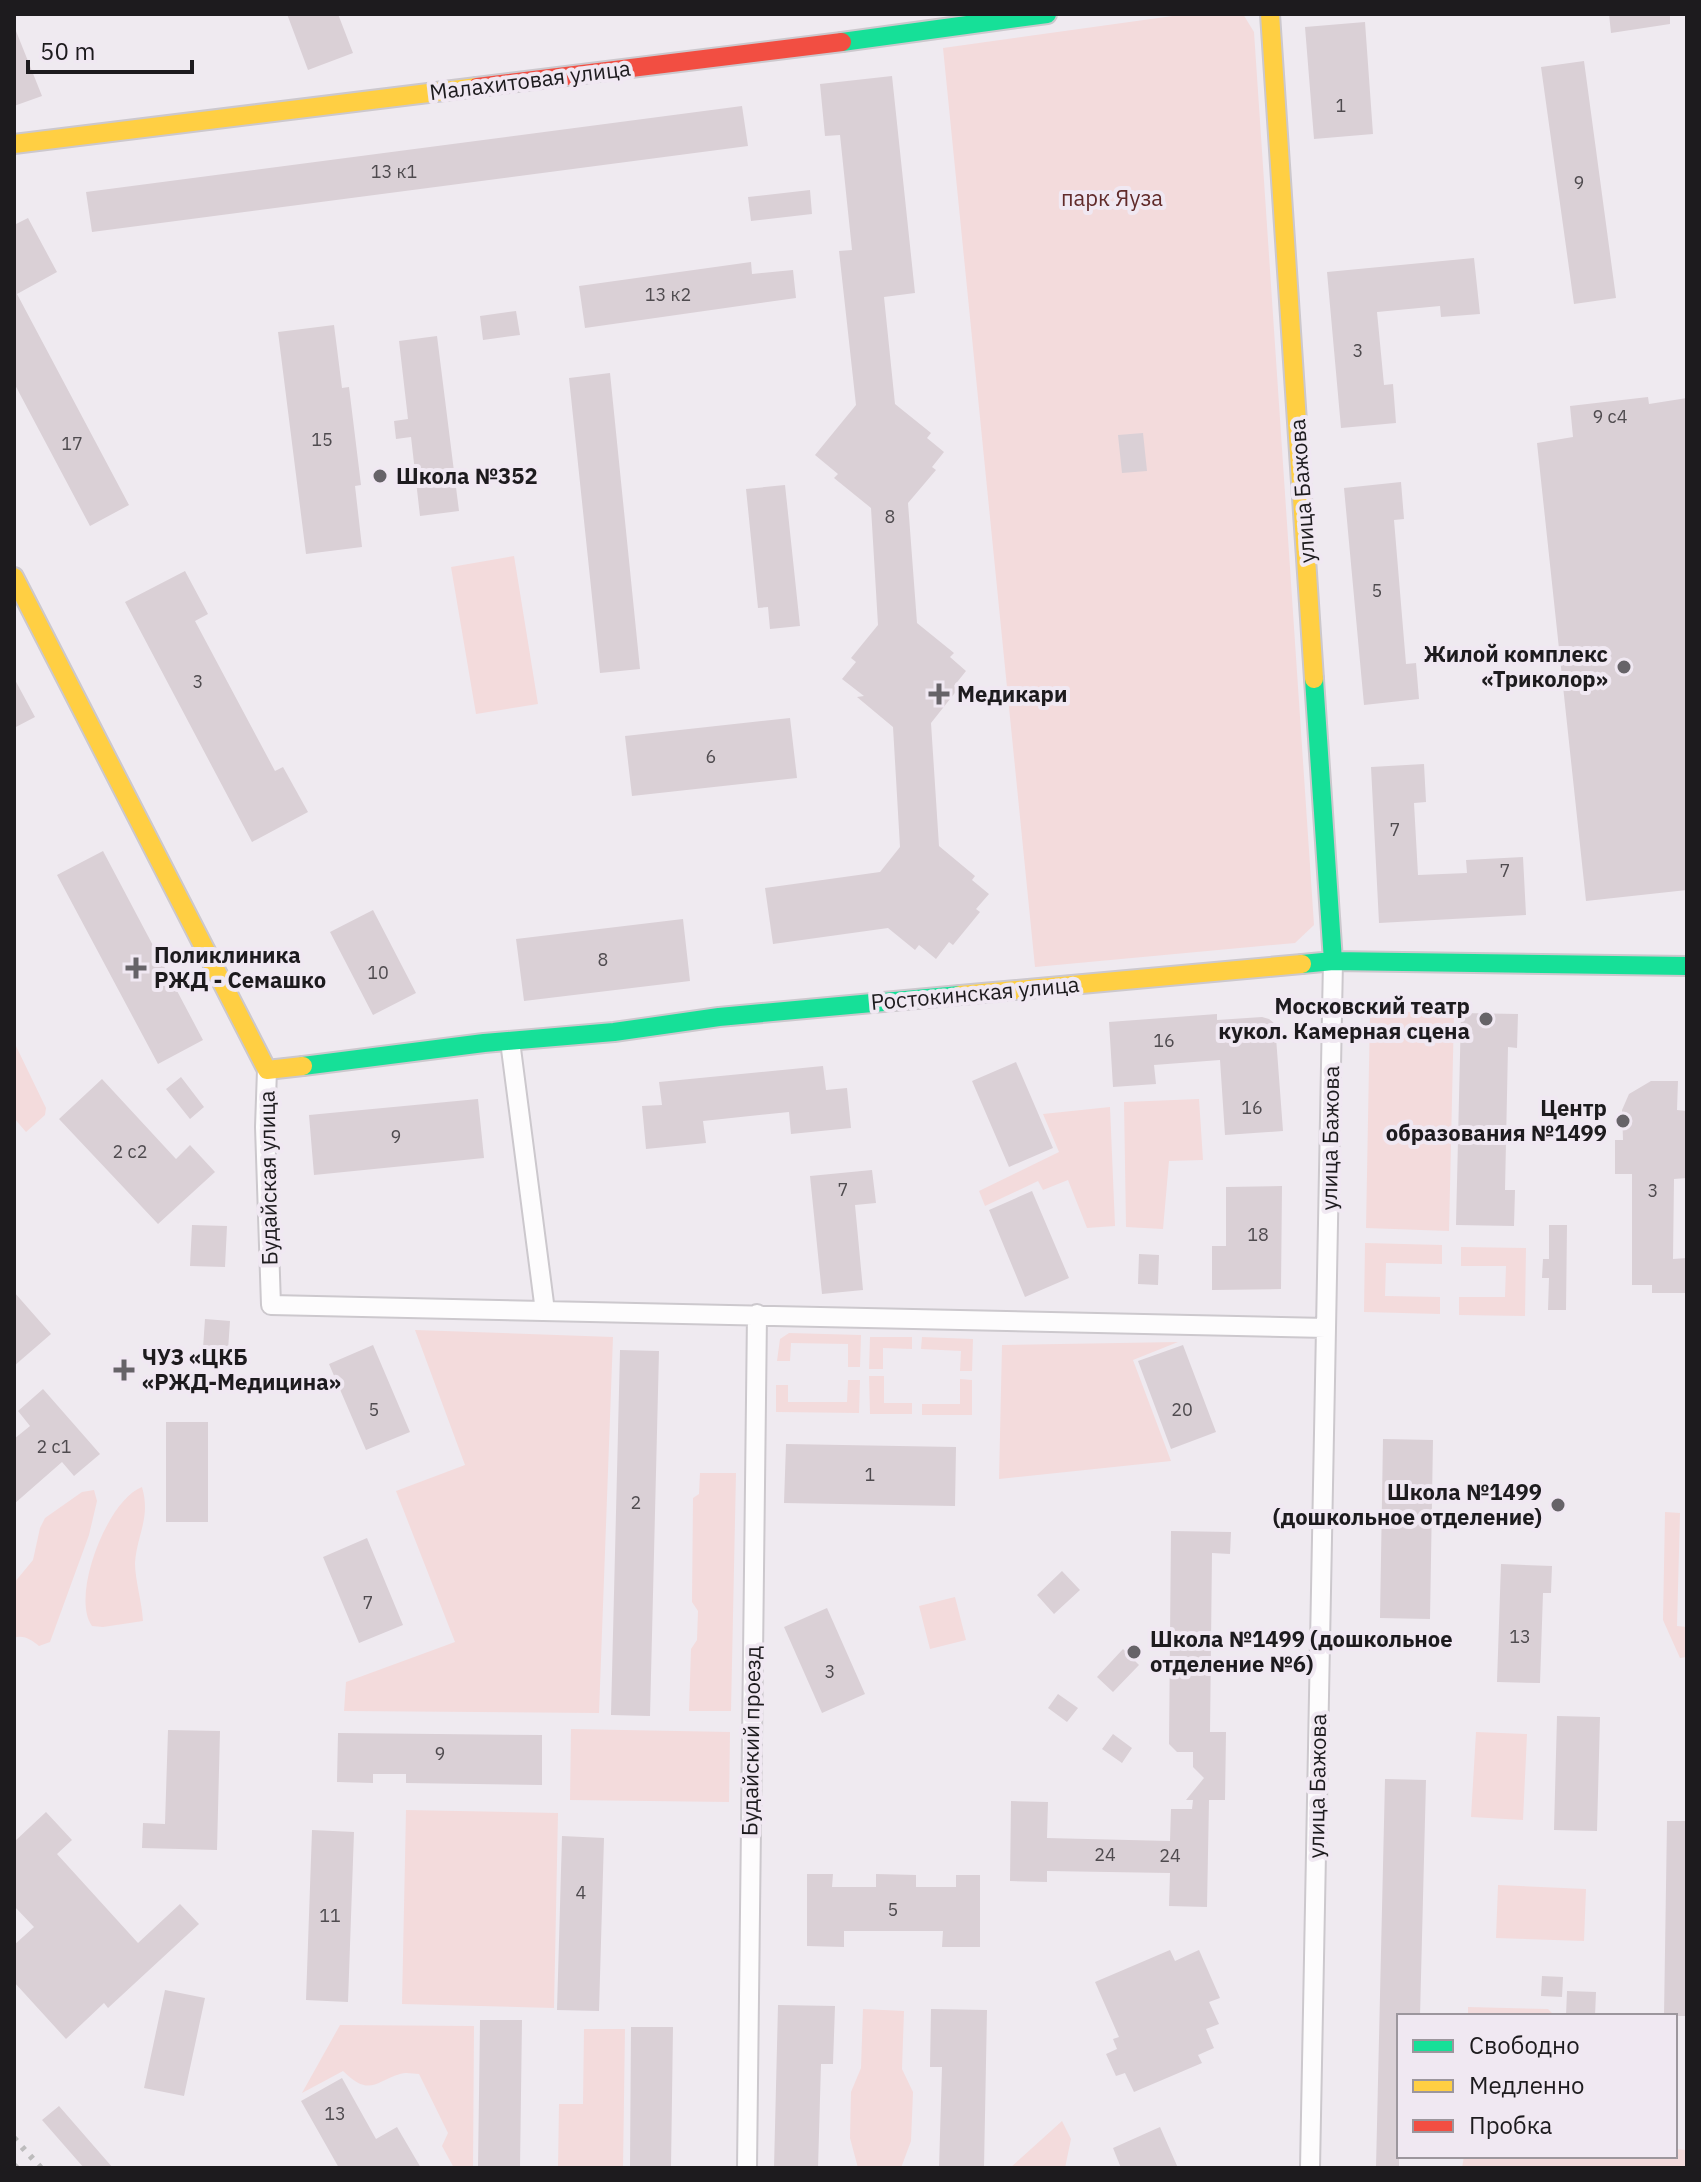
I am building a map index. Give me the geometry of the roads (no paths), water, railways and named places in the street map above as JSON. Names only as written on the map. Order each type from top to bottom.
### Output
[{"type":"street","name":"Малахитовая улица","points":[[14,144],[1047,14]]},
{"type":"street","name":"улица Бажова","points":[[1270,14],[1333,961],[1310,2168]]},
{"type":"street","name":"Будайская улица","points":[[14,577],[267,1070],[265,1127],[271,1305],[1326,1328]]},
{"type":"street","name":"Ростокинская улица","points":[[267,1070],[796,1009],[1333,961],[1687,966]]},
{"type":"street","points":[[510,1041],[545,1311]]},
{"type":"street","name":"Будайский проезд","points":[[747,2168],[757,1314]]},
{"type":"railway","points":[[14,2138],[41,2168]]},
{"type":"railway","points":[[14,2165],[17,2168]]},
{"type":"place","name":"Школа №352","points":[[380,476]]},
{"type":"place","name":"Жилой комплекс «Триколор»","points":[[1624,667]]},
{"type":"place","name":"Медикари","points":[[939,694]]},
{"type":"place","name":"Поликлиника РЖД - Семашко","points":[[136,968]]},
{"type":"place","name":"Московский театр кукол. Камерная сцена","points":[[1486,1019]]},
{"type":"place","name":"Центр образования №1499","points":[[1623,1121]]},
{"type":"place","name":"ЧУЗ «ЦКБ «РЖД-Медицина»","points":[[124,1370]]},
{"type":"place","name":"Школа №1499 (дошкольное отделение)","points":[[1558,1505]]},
{"type":"place","name":"Школа №1499 (дошкольное отделение №6)","points":[[1134,1652]]},
{"type":"park label","name":"парк Яуза","points":[[1112,198]]}]
